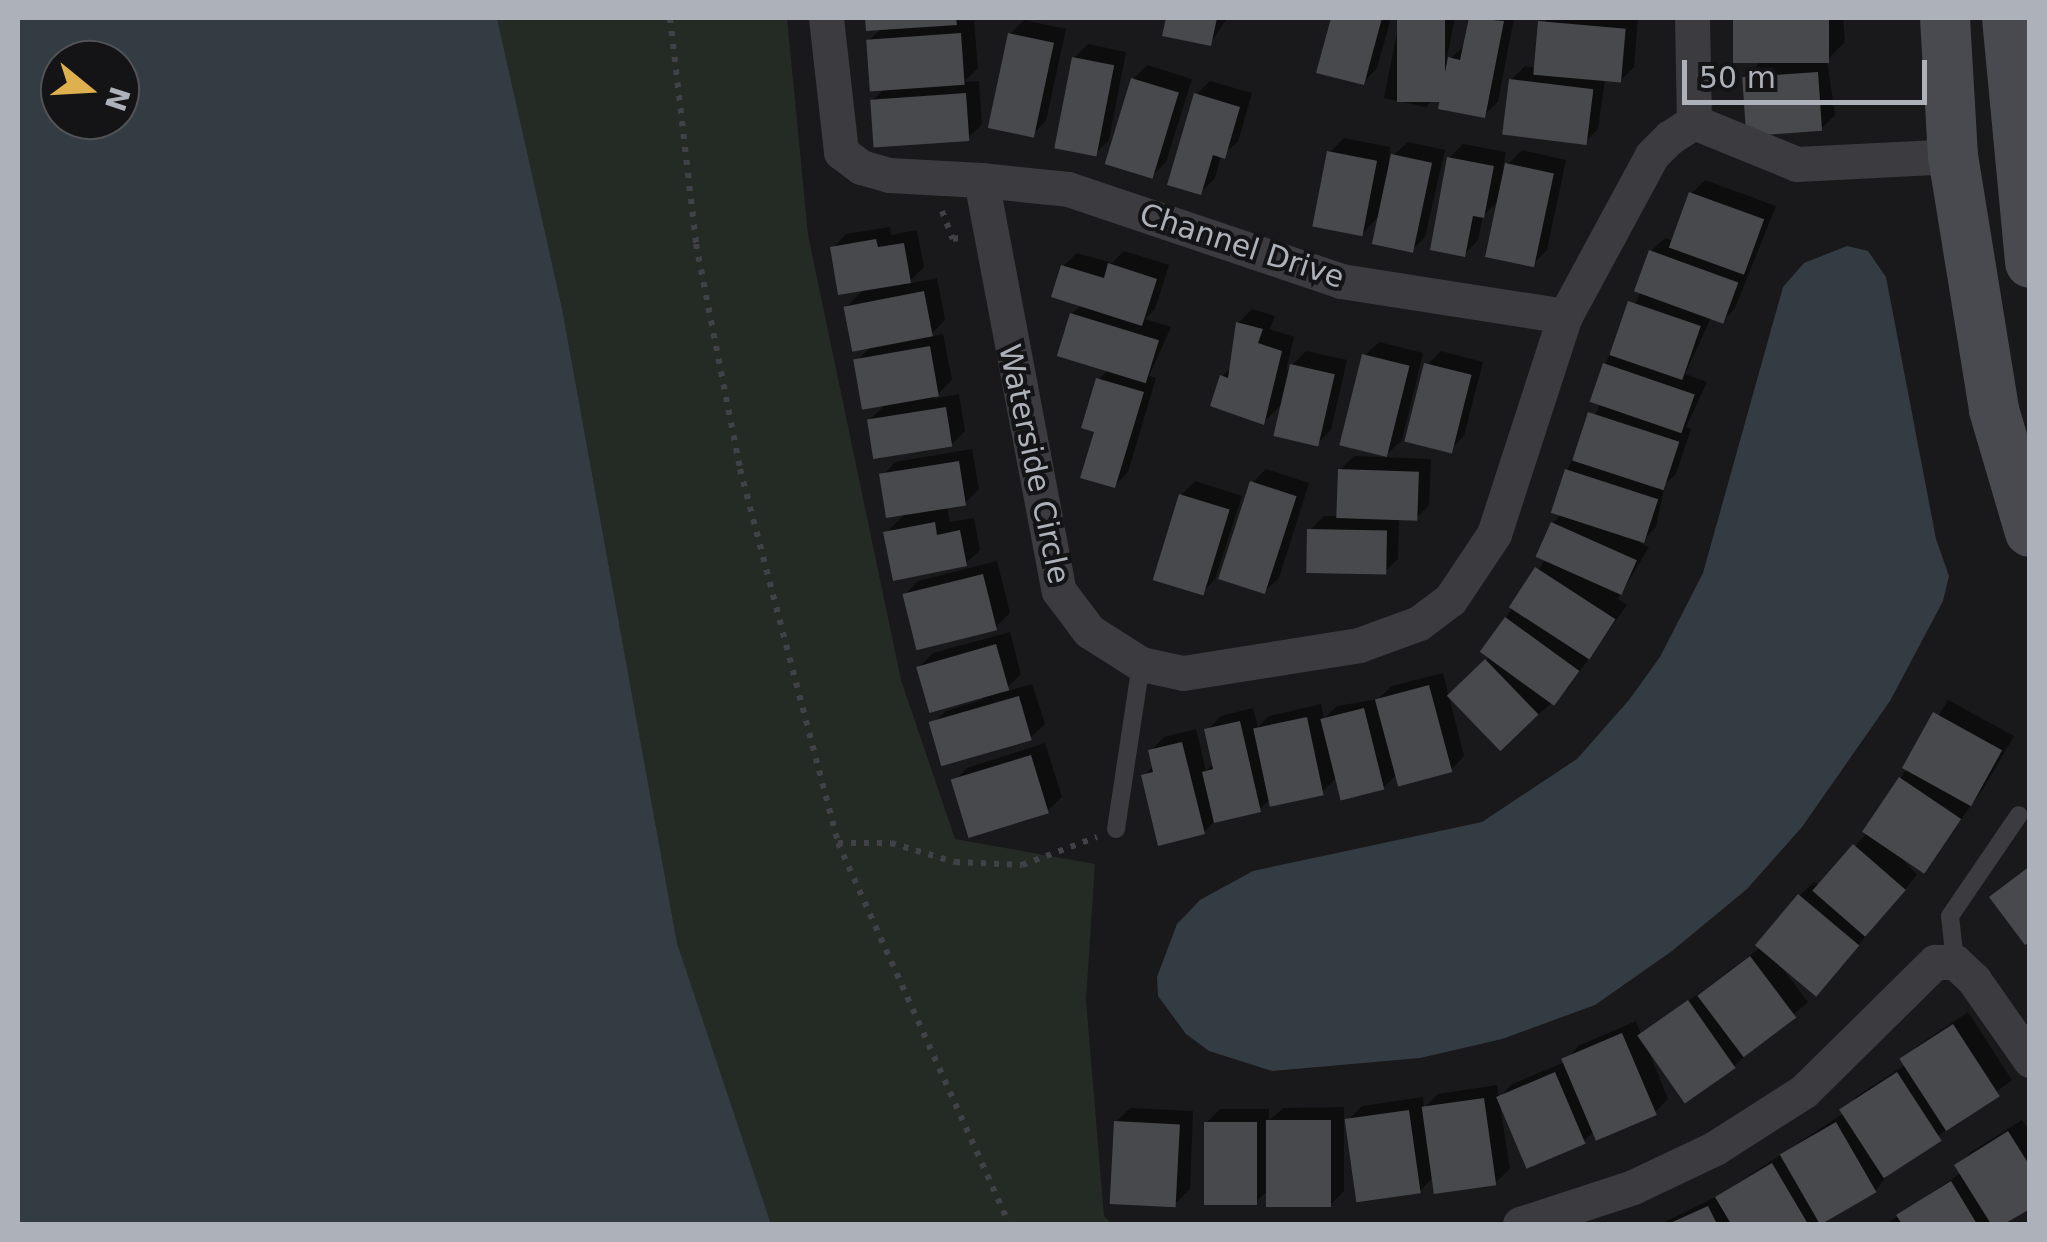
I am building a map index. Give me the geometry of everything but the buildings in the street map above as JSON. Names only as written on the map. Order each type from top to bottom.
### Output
[{"type":"main road","points":[[1945,18],[1953,156],[1994,410],[2030,532]]},
{"type":"main road","points":[[2007,18],[2030,263]]},
{"type":"street","points":[[826,18],[841,152],[861,168],[889,175],[980,180]]},
{"type":"street","points":[[1692,18],[1694,122],[1797,164],[1953,156]]},
{"type":"street","name":"Waterside Circle","points":[[980,180],[1059,591],[1089,631],[1141,664],[1184,673],[1220,671],[1358,645],[1419,624],[1450,600],[1494,534],[1566,316],[1652,155],[1694,122]]},
{"type":"street","name":"Channel Drive","points":[[980,180],[1068,189],[1341,281],[1566,316]]},
{"type":"street","points":[[1520,1224],[1633,1187],[1715,1148],[1804,1090],[1935,962],[1955,962],[2030,1060]]},
{"type":"lane","points":[[1116,830],[1141,664]]},
{"type":"lane","points":[[1955,962],[1950,916],[2018,815]]},
{"type":"path","points":[[670,18],[696,244],[740,469],[838,843],[1008,1224]]},
{"type":"path","points":[[838,843],[890,843],[955,862],[1022,865],[1116,830]]},
{"type":"shaded area","points":[[18,18],[497,18],[562,308],[677,943],[771,1224],[18,1224]]},
{"type":"shaded area","points":[[497,18],[787,18],[808,235],[901,680],[955,839],[1095,864],[1086,1000],[1104,1216],[1112,1224],[771,1224],[677,943],[562,308]]},
{"type":"shaded area","points":[[1847,246],[1868,251],[1886,277],[1936,539],[1949,576],[1943,601],[1890,701],[1802,827],[1747,889],[1672,951],[1595,1005],[1502,1039],[1420,1058],[1272,1071],[1209,1051],[1186,1034],[1158,996],[1157,977],[1177,924],[1200,900],[1253,871],[1482,822],[1577,759],[1629,700],[1660,657],[1703,573],[1783,287],[1804,263]]}]
